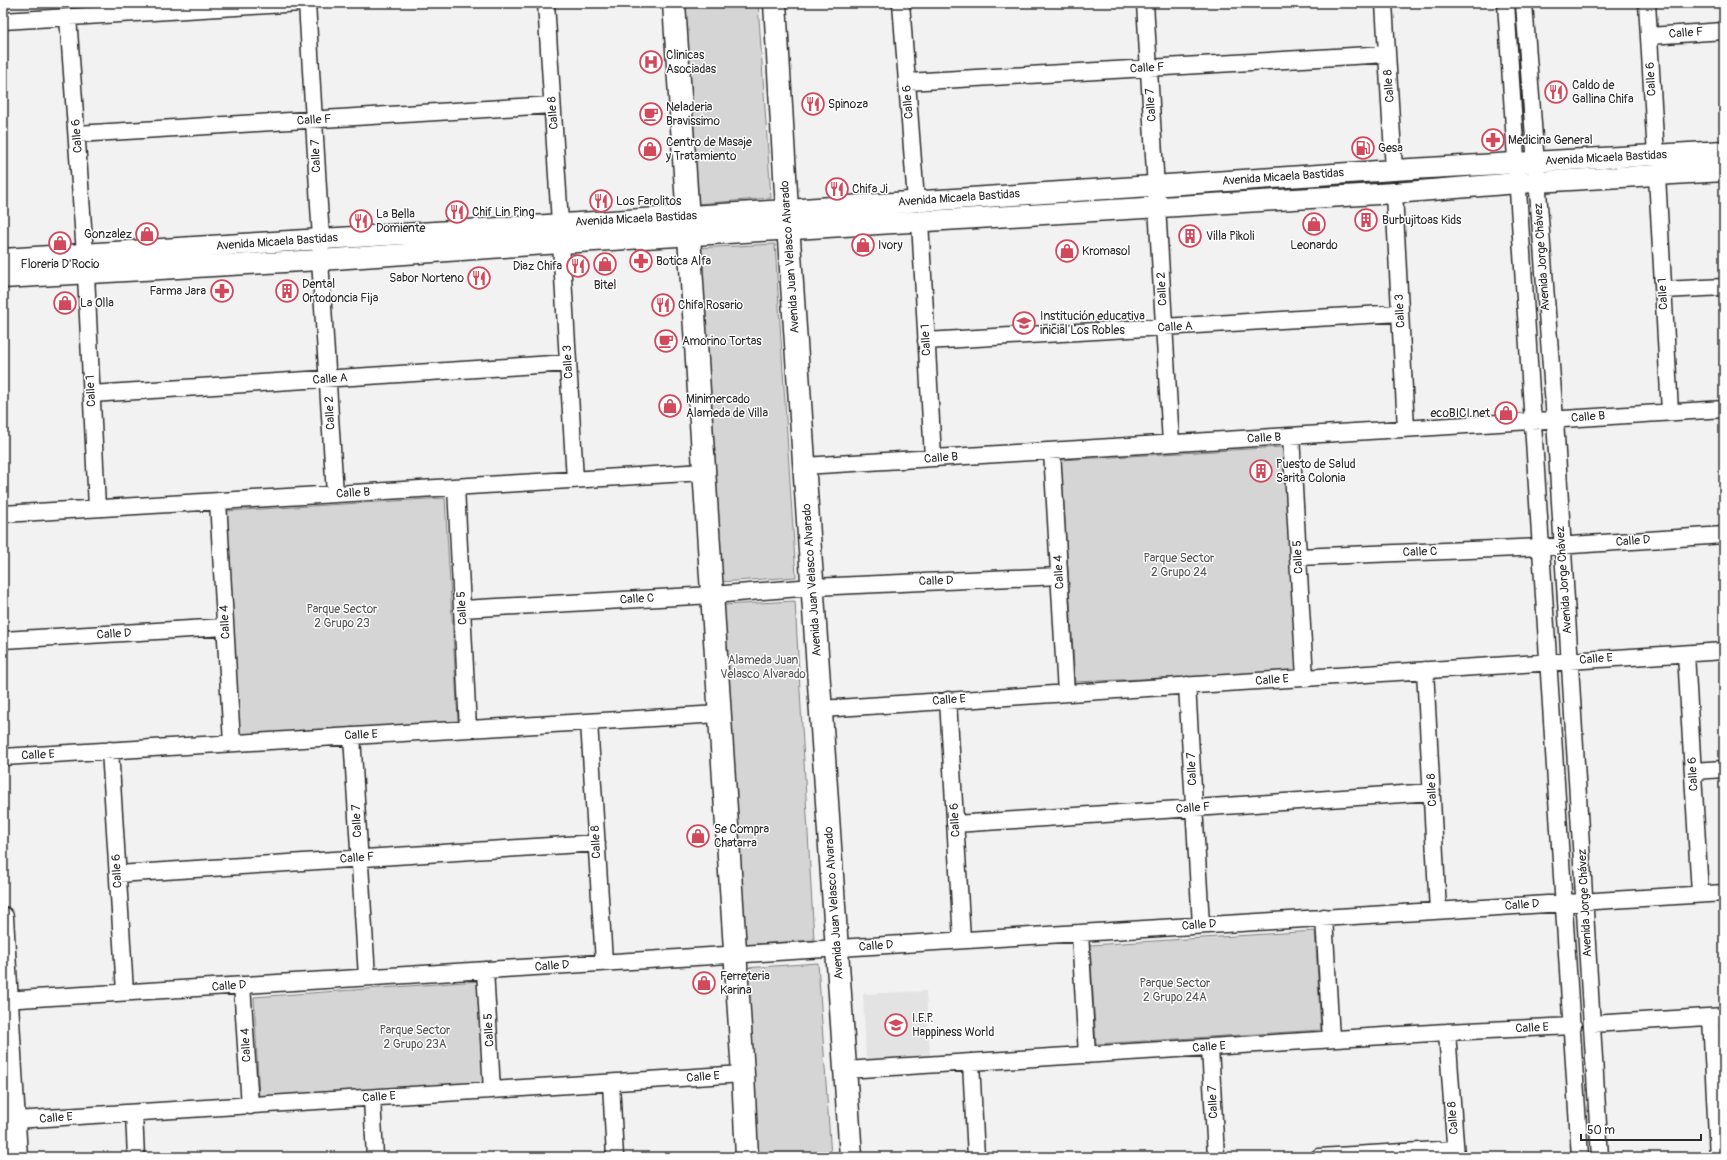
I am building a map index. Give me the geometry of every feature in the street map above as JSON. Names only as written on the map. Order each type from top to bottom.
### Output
[{"type":"main road","points":[[674,3],[687,226],[743,1074],[747,1157]]},
{"type":"main road","name":"Avenida Juan Velasco Alvarado","points":[[775,3],[787,220],[851,1157]]},
{"type":"street","points":[[3,21],[68,18],[189,6],[302,3]]},
{"type":"street","name":"Calle 7","points":[[307,3],[321,239],[320,260]]},
{"type":"street","name":"Calle 8","points":[[546,3],[560,223]]},
{"type":"street","name":"Calle 6","points":[[901,3],[916,201]]},
{"type":"street","name":"Calle 7","points":[[1145,3],[1158,207]]},
{"type":"street","name":"Calle 8","points":[[1384,3],[1394,170]]},
{"type":"street","name":"Avenida Jorge Chávez","points":[[1506,3],[1526,162]]},
{"type":"street","name":"Avenida Jorge Chávez","points":[[1524,3],[1526,162],[1533,421],[1580,1157]]},
{"type":"street","name":"Calle 6","points":[[1647,3],[1656,156]]},
{"type":"street","name":"Calle 6","points":[[68,18],[85,254]]},
{"type":"street","name":"Calle F","points":[[1649,36],[1724,31]]},
{"type":"street","name":"Calle F","points":[[907,82],[1387,54]]},
{"type":"street","name":"Calle F","points":[[76,134],[552,105]]},
{"type":"street","name":"Avenida Micaela Bastidas","points":[[787,220],[916,201],[1394,170],[1724,151]]},
{"type":"street","name":"Avenida Micaela Bastidas","points":[[3,278],[320,260],[561,243],[687,226],[787,220],[920,221],[1394,193],[1724,171]]},
{"type":"street","name":"Calle 1","points":[[1657,176],[1670,412]]},
{"type":"street","name":"Avenida Jorge Chávez","points":[[1527,183],[1555,420],[1600,1157]]},
{"type":"street","name":"Calle 3","points":[[1394,193],[1406,429]]},
{"type":"street","name":"Calle 2","points":[[1158,207],[1171,443]]},
{"type":"street","name":"Calle 1","points":[[920,221],[933,458]]},
{"type":"street","name":"Avenida Micaela Bastidas","points":[[3,259],[560,223],[687,226]]},
{"type":"street","name":"Calle 3","points":[[561,243],[575,480]]},
{"type":"street","name":"Calle 2","points":[[320,260],[335,494]]},
{"type":"street","name":"Calle 1","points":[[86,274],[97,508]]},
{"type":"street","points":[[1663,290],[1724,287]]},
{"type":"street","name":"Calle A","points":[[926,341],[1400,313]]},
{"type":"street","name":"Calle A","points":[[91,394],[568,363]]},
{"type":"street","name":"Calle B","points":[[804,466],[1724,409]]},
{"type":"street","name":"Calle 5","points":[[1291,436],[1305,678]]},
{"type":"street","name":"Calle 4","points":[[1052,451],[1066,693]]},
{"type":"street","name":"Calle B","points":[[3,514],[704,472]]},
{"type":"street","name":"Calle 5","points":[[456,487],[468,729]]},
{"type":"street","name":"Calle 4","points":[[218,501],[232,743]]},
{"type":"street","name":"Calle D","points":[[1541,546],[1724,534]]},
{"type":"street","name":"Calle C","points":[[1298,557],[1541,546]]},
{"type":"street","name":"Calle D","points":[[813,587],[1060,576]]},
{"type":"street","name":"Calle C","points":[[462,609],[712,595],[813,587]]},
{"type":"street","name":"Calle D","points":[[3,640],[225,627]]},
{"type":"street","name":"Calle E","points":[[821,709],[1724,651]]},
{"type":"street","name":"Calle 6","points":[[1686,654],[1700,894]]},
{"type":"street","name":"Calle 8","points":[[1424,670],[1438,910]]},
{"type":"street","name":"Calle 7","points":[[1187,686],[1200,925]]},
{"type":"street","name":"Calle 6","points":[[948,700],[962,940]]},
{"type":"street","name":"Calle E","points":[[3,757],[720,714]]},
{"type":"street","name":"Calle 8","points":[[589,722],[604,962]]},
{"type":"street","name":"Calle 7","points":[[352,736],[367,977]]},
{"type":"street","name":"Calle 6","points":[[110,750],[124,992]]},
{"type":"street","points":[[1693,771],[1724,770]]},
{"type":"street","name":"Calle F","points":[[955,824],[1432,792]]},
{"type":"street","name":"Calle F","points":[[118,874],[596,843]]},
{"type":"street","name":"Calle D","points":[[6,1000],[1724,893]]},
{"type":"street","points":[[3,917],[6,1000],[18,1157]]},
{"type":"street","points":[[1324,918],[1331,1039]]},
{"type":"street","points":[[1080,933],[1087,1055]]},
{"type":"street","name":"Calle 5","points":[[485,970],[492,1090]]},
{"type":"street","name":"Calle 4","points":[[242,985],[250,1106]]},
{"type":"street","points":[[1592,1024],[1717,1016],[1720,1132],[1718,1157]]},
{"type":"street","name":"Calle E","points":[[845,1070],[1331,1039],[1572,1026]]},
{"type":"street","name":"Calle 8","points":[[1447,1032],[1456,1153]]},
{"type":"street","name":"Calle 7","points":[[1210,1047],[1216,1157]]},
{"type":"street","points":[[971,1062],[976,1157]]},
{"type":"street","name":"Calle E","points":[[15,1120],[743,1074]]},
{"type":"street","points":[[611,1083],[615,1157]]},
{"type":"street","points":[[372,1098],[375,1157]]},
{"type":"street","points":[[134,1113],[136,1157]]},
{"type":"street","points":[[1319,1157],[1456,1153]]},
{"type":"shaded area","name":"I.E.P. Happiness World","points":[[926,991],[930,1056],[866,1060],[863,994]]},
{"type":"green space","points":[[684,3],[758,3],[771,198],[697,204]]},
{"type":"green space","points":[[775,244],[796,577],[719,582],[697,248]]},
{"type":"green space","name":"Parque Sector 2 Grupo 24","points":[[1283,447],[1297,672],[1075,682],[1061,460]]},
{"type":"green space","name":"Parque Sector 2 Grupo 23","points":[[445,498],[458,721],[240,735],[227,511]]},
{"type":"green space","name":"Alameda Juan Velasco Alvarado","points":[[795,601],[814,940],[742,945],[723,605]]},
{"type":"green space","name":"Parque Sector 2 Grupo 24A","points":[[1315,931],[1321,1030],[1096,1044],[1090,945]]},
{"type":"green space","points":[[818,963],[831,1157],[757,1157],[744,968]]},
{"type":"green space","name":"Parque Sector 2 Grupo 23A","points":[[479,981],[485,1084],[259,1098],[254,997]]},
{"type":"place","name":"Clinicas Asociadas","points":[[651,62]]},
{"type":"place","name":"Caldo de Gallina Chifa","points":[[1556,92]]},
{"type":"place","name":"Spinoza","points":[[813,104]]},
{"type":"place","name":"Neladeria Bravissimo","points":[[651,114]]},
{"type":"place","name":"Medicina General","points":[[1493,140]]},
{"type":"place","name":"Gesa","points":[[1363,148]]},
{"type":"place","name":"Centro de Masaje y Tratamiento","points":[[650,149]]},
{"type":"place","name":"Chifa Ji","points":[[837,189]]},
{"type":"place","name":"Los Farolitos","points":[[601,201]]},
{"type":"place","name":"Chif Lin Ping","points":[[457,212]]},
{"type":"place","name":"Burbujitoas Kids","points":[[1366,220]]},
{"type":"place","name":"La Bella Domiente","points":[[361,221]]},
{"type":"place","name":"Leonardo","points":[[1314,224]]},
{"type":"place","name":"Gonzalez","points":[[147,234]]},
{"type":"place","name":"Villa Pikoli","points":[[1190,236]]},
{"type":"place","name":"Floreria D'Rocio","points":[[60,243]]},
{"type":"place","name":"Ivory","points":[[863,245]]},
{"type":"place","name":"Kromasol","points":[[1067,251]]},
{"type":"place","name":"Botica Alfa","points":[[641,261]]},
{"type":"place","name":"Bitel","points":[[605,264]]},
{"type":"place","name":"Diaz Chifa","points":[[578,266]]},
{"type":"place","name":"Sabor Norteno","points":[[479,278]]},
{"type":"place","name":"Farma Jara","points":[[222,291]]},
{"type":"place","name":"Dental Ortodoncia Fija","points":[[287,291]]},
{"type":"place","name":"La Olla","points":[[65,303]]},
{"type":"place","name":"Chifa Rosario","points":[[663,305]]},
{"type":"place","name":"Institución educativa inicial Los Robles","points":[[1024,323]]},
{"type":"place","name":"Amorino Tortas","points":[[666,341]]},
{"type":"place","name":"Minimercado Alameda de Villa","points":[[670,406]]},
{"type":"place","name":"ecoBICI.net","points":[[1506,413]]},
{"type":"place","name":"Puesto de Salud Sarita Colonia","points":[[1261,471]]},
{"type":"place","name":"Se Compra Chatarra","points":[[698,836]]},
{"type":"place","name":"Ferreteria Karina","points":[[704,983]]},
{"type":"place","name":"I.E.P. Happiness World","points":[[896,1025]]}]
